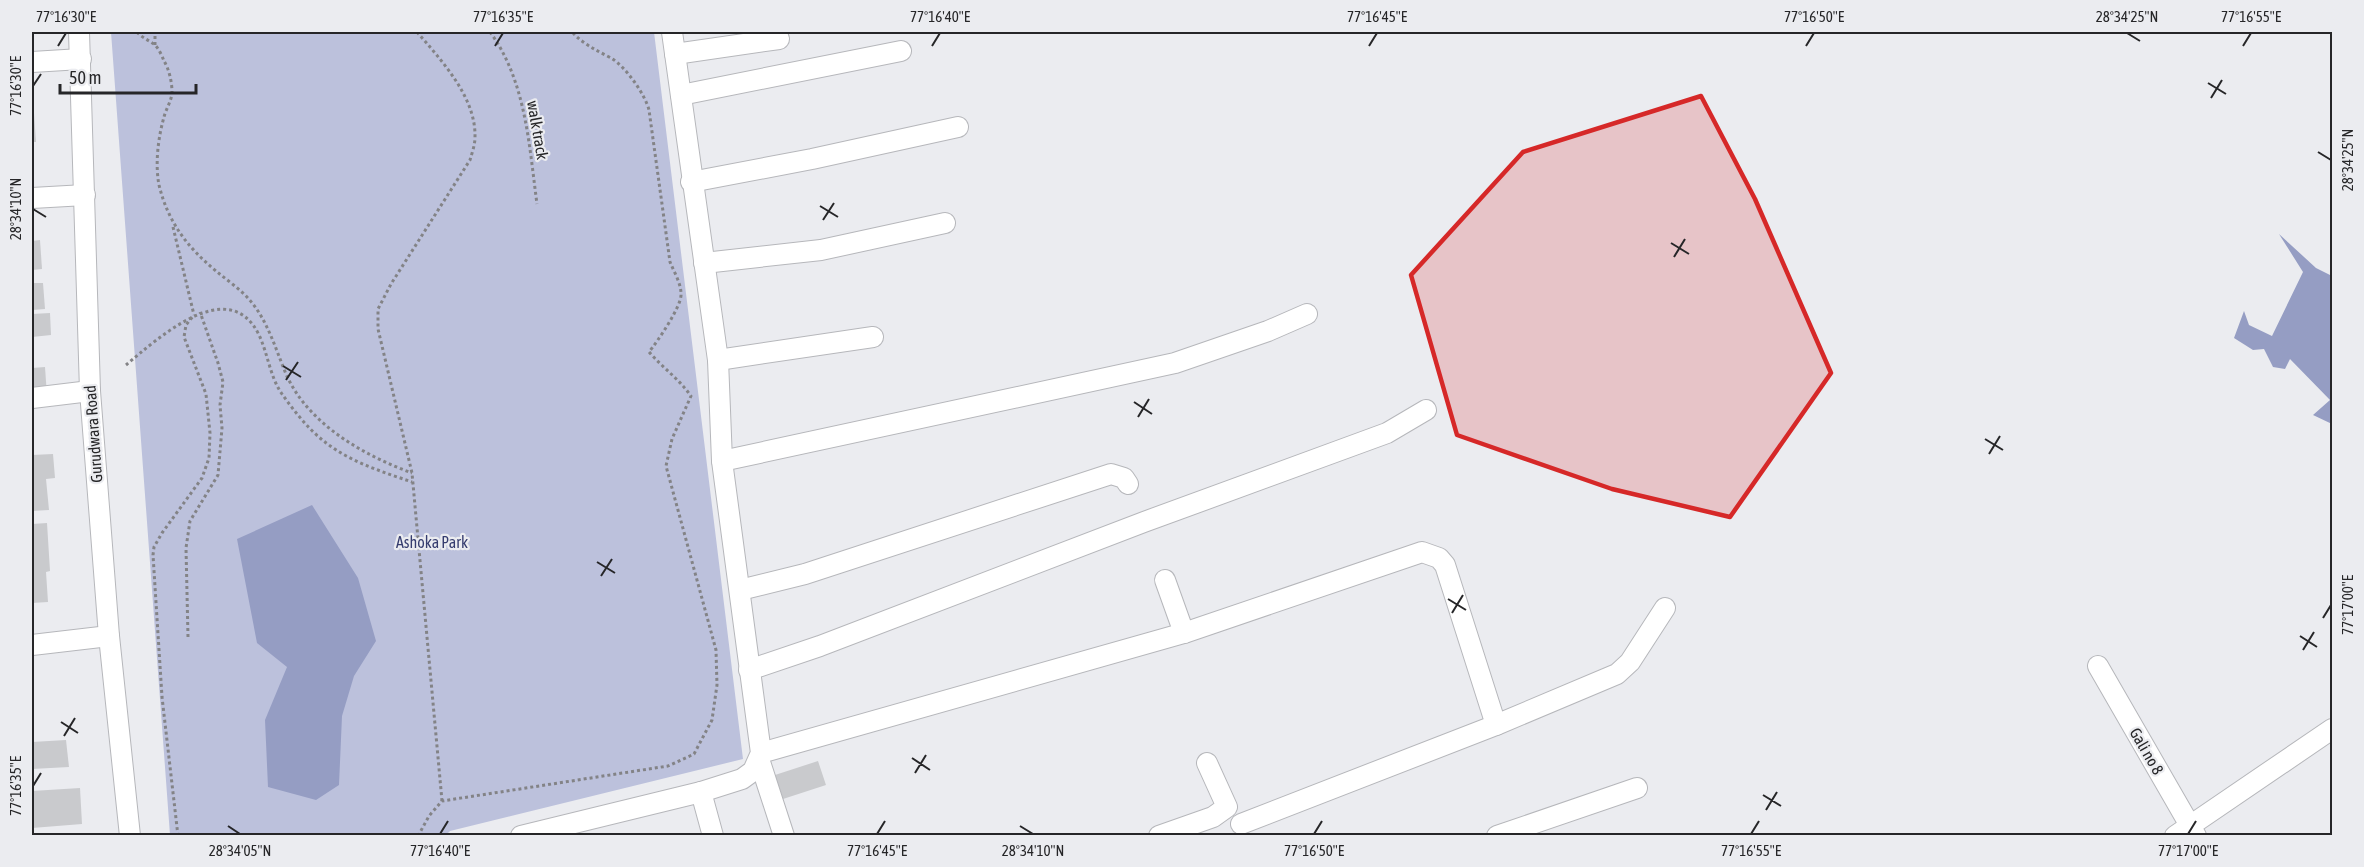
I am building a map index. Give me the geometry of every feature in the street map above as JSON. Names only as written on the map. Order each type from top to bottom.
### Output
[{"type":"street","name":"Gurudwara Road","points":[[79,32],[90,391],[109,636],[130,836]]},
{"type":"street","points":[[672,32],[691,182],[718,360],[722,461],[760,756],[784,836]]},
{"type":"street","points":[[675,54],[779,39]]},
{"type":"street","points":[[681,95],[901,51]]},
{"type":"street","points":[[32,62],[81,59]]},
{"type":"street","points":[[691,182],[812,159],[958,127]]},
{"type":"street","points":[[32,198],[85,195]]},
{"type":"street","points":[[704,263],[822,250],[945,223]]},
{"type":"street","points":[[722,461],[1175,363],[1268,331],[1308,314]]},
{"type":"street","points":[[718,360],[873,337]]},
{"type":"street","points":[[32,398],[90,391]]},
{"type":"street","points":[[749,670],[820,646],[1144,522],[1387,434],[1426,410]]},
{"type":"street","points":[[740,590],[805,574],[1111,474],[1124,478],[1128,484]]},
{"type":"street","points":[[521,836],[541,833],[700,792],[747,777],[753,771],[760,756],[1184,633],[1413,553],[1432,554],[1444,565],[1496,725]]},
{"type":"street","points":[[1166,580],[1184,633]]},
{"type":"street","points":[[1241,824],[1496,725],[1617,674],[1630,662],[1665,608]]},
{"type":"street","points":[[32,645],[109,636]]},
{"type":"street","name":"Gali no 8","points":[[2098,666],[2187,832]]},
{"type":"street","points":[[2187,832],[2332,729]]},
{"type":"street","points":[[1159,836],[1213,816],[1227,807],[1207,763]]},
{"type":"street","points":[[1497,836],[1637,788]]},
{"type":"street","points":[[700,792],[713,836]]},
{"type":"path","points":[[137,32],[155,46],[166,63],[172,93],[162,124],[157,171],[194,315]]},
{"type":"path","points":[[155,32],[155,46]]},
{"type":"path","points":[[417,32],[452,74],[469,108],[475,137],[470,160],[391,284],[378,309],[378,328],[412,473],[442,801]]},
{"type":"path","name":"walk track","points":[[490,32],[506,58],[524,106],[537,204]]},
{"type":"path","points":[[418,836],[429,816],[442,801],[668,766],[694,754],[712,720],[717,686],[716,650],[704,614],[699,583],[666,466],[672,439],[692,396],[681,382],[663,368],[649,352],[663,335],[682,296],[670,262],[649,110],[643,94],[613,59],[580,41],[572,32]]},
{"type":"path","points":[[172,223],[214,269],[252,303],[272,337],[290,382],[307,406],[326,425],[373,457],[412,473]]},
{"type":"path","points":[[126,365],[169,331],[200,312],[235,311],[244,317],[259,335],[272,375],[281,392],[325,442],[355,461],[412,482]]},
{"type":"path","points":[[188,637],[186,548],[190,521],[218,475],[222,428],[220,405],[223,382],[200,312]]},
{"type":"path","points":[[178,836],[162,697],[153,555],[154,547],[162,533],[202,478],[209,458],[210,433],[206,394],[184,337],[186,325],[194,315]]},
{"type":"highlighted area","points":[[1701,96],[1755,199],[1831,373],[1730,517],[1612,489],[1457,435],[1411,275],[1523,152]]},
{"type":"green space","name":"Ashoka Park","points":[[111,32],[654,32],[743,759],[450,831],[446,835],[170,835]]},
{"type":"shaded area","points":[[2279,234],[2316,268],[2332,276],[2332,424],[2313,415],[2330,400],[2290,359],[2285,369],[2273,367],[2264,349],[2253,350],[2234,338],[2244,311],[2249,325],[2272,336],[2303,272]]},
{"type":"shaded area","points":[[312,505],[358,578],[376,641],[354,676],[342,716],[339,785],[316,800],[268,787],[265,720],[287,667],[257,643],[237,539]]},
{"type":"building","points":[[33,99],[36,142],[32,142]]},
{"type":"building","points":[[40,240],[42,269],[32,270],[32,241]]},
{"type":"building","points":[[32,283],[43,283],[45,309],[32,310]]},
{"type":"building","points":[[50,313],[51,335],[32,337],[32,314]]},
{"type":"building","points":[[45,367],[47,396],[32,397],[32,368]]},
{"type":"building","points":[[53,454],[55,478],[46,479],[49,510],[32,511],[32,455]]},
{"type":"building","points":[[47,523],[50,571],[46,572],[48,602],[32,603],[32,524]]},
{"type":"building","points":[[66,740],[69,767],[32,769],[32,742]]},
{"type":"building","points":[[818,761],[826,785],[783,799],[775,775]]},
{"type":"building","points":[[80,788],[82,824],[32,828],[32,791]]}]
